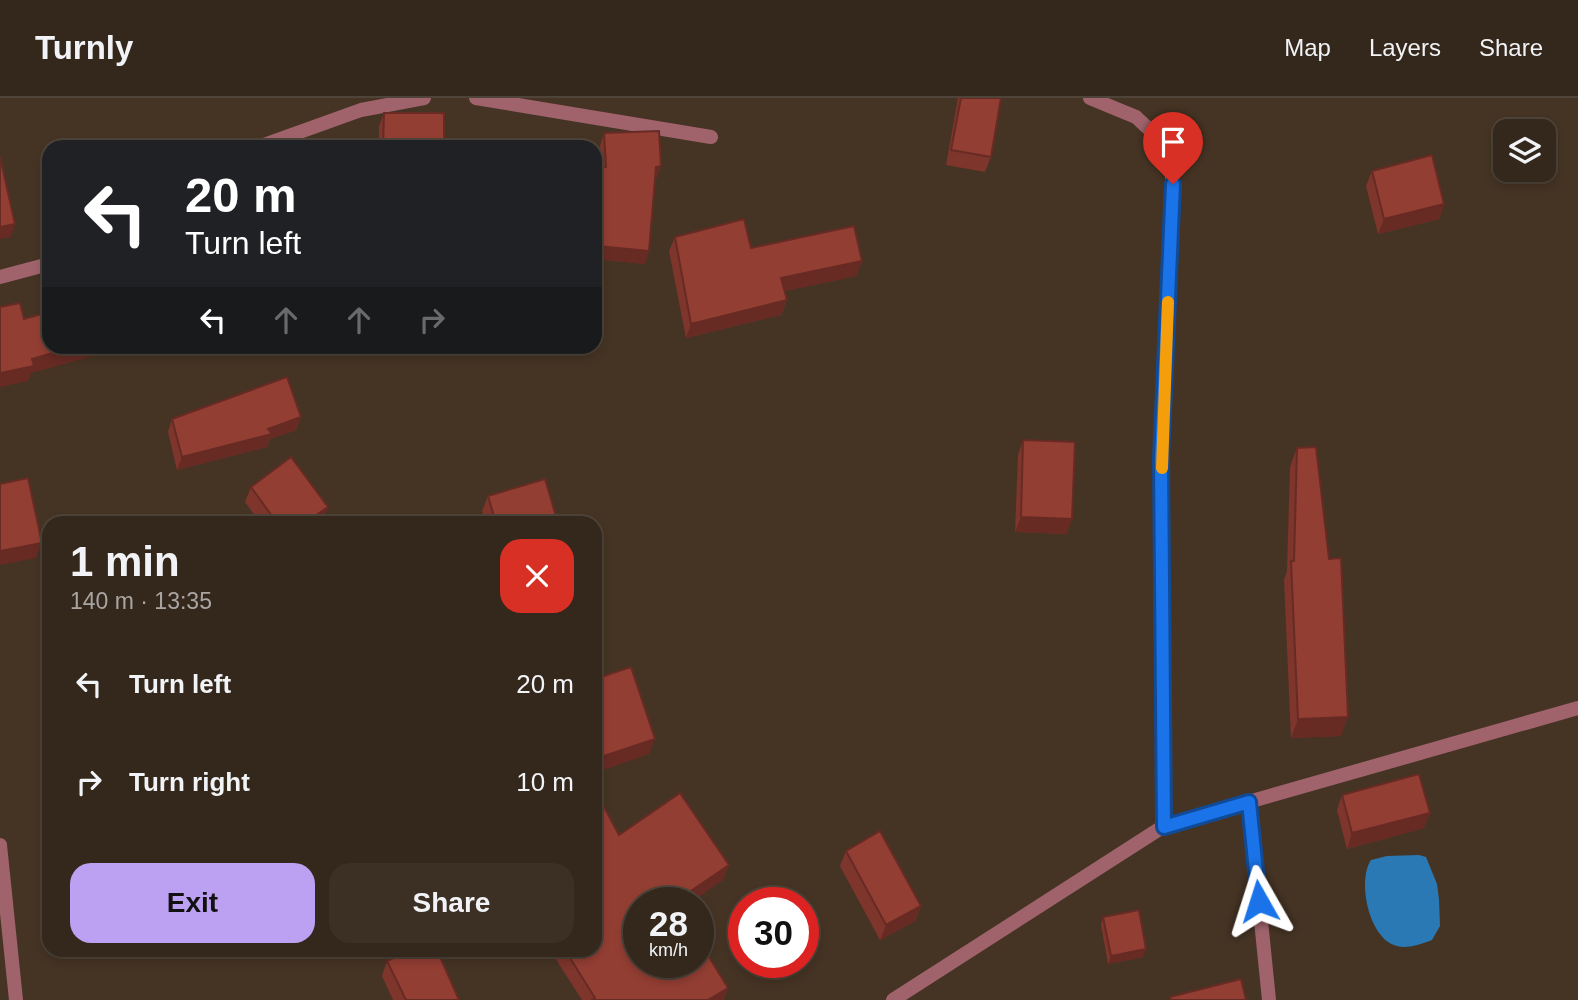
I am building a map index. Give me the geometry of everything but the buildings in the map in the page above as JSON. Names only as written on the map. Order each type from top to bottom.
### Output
[{"type":"street","points":[[277,140],[361,110],[424,98]]},
{"type":"street","points":[[476,98],[711,137]]},
{"type":"street","points":[[1090,98],[1136,117],[1168,147],[1173,184],[1161,458],[1164,827]]},
{"type":"street","points":[[0,277],[42,266]]},
{"type":"street","points":[[893,1000],[1164,827],[1578,708]]},
{"type":"street","points":[[1249,802],[1269,1000]]},
{"type":"street","points":[[0,845],[16,1000]]},
{"type":"water","points":[[1387,856],[1426,857],[1437,884],[1440,926],[1432,940],[1413,946],[1394,945],[1385,940],[1372,920],[1366,894],[1367,869],[1371,860]]},
{"type":"slow traffic","points":[[1162,468],[1168,302]]},
{"type":"route","points":[[1173,184],[1161,458],[1164,827],[1249,802],[1259,901]]}]
